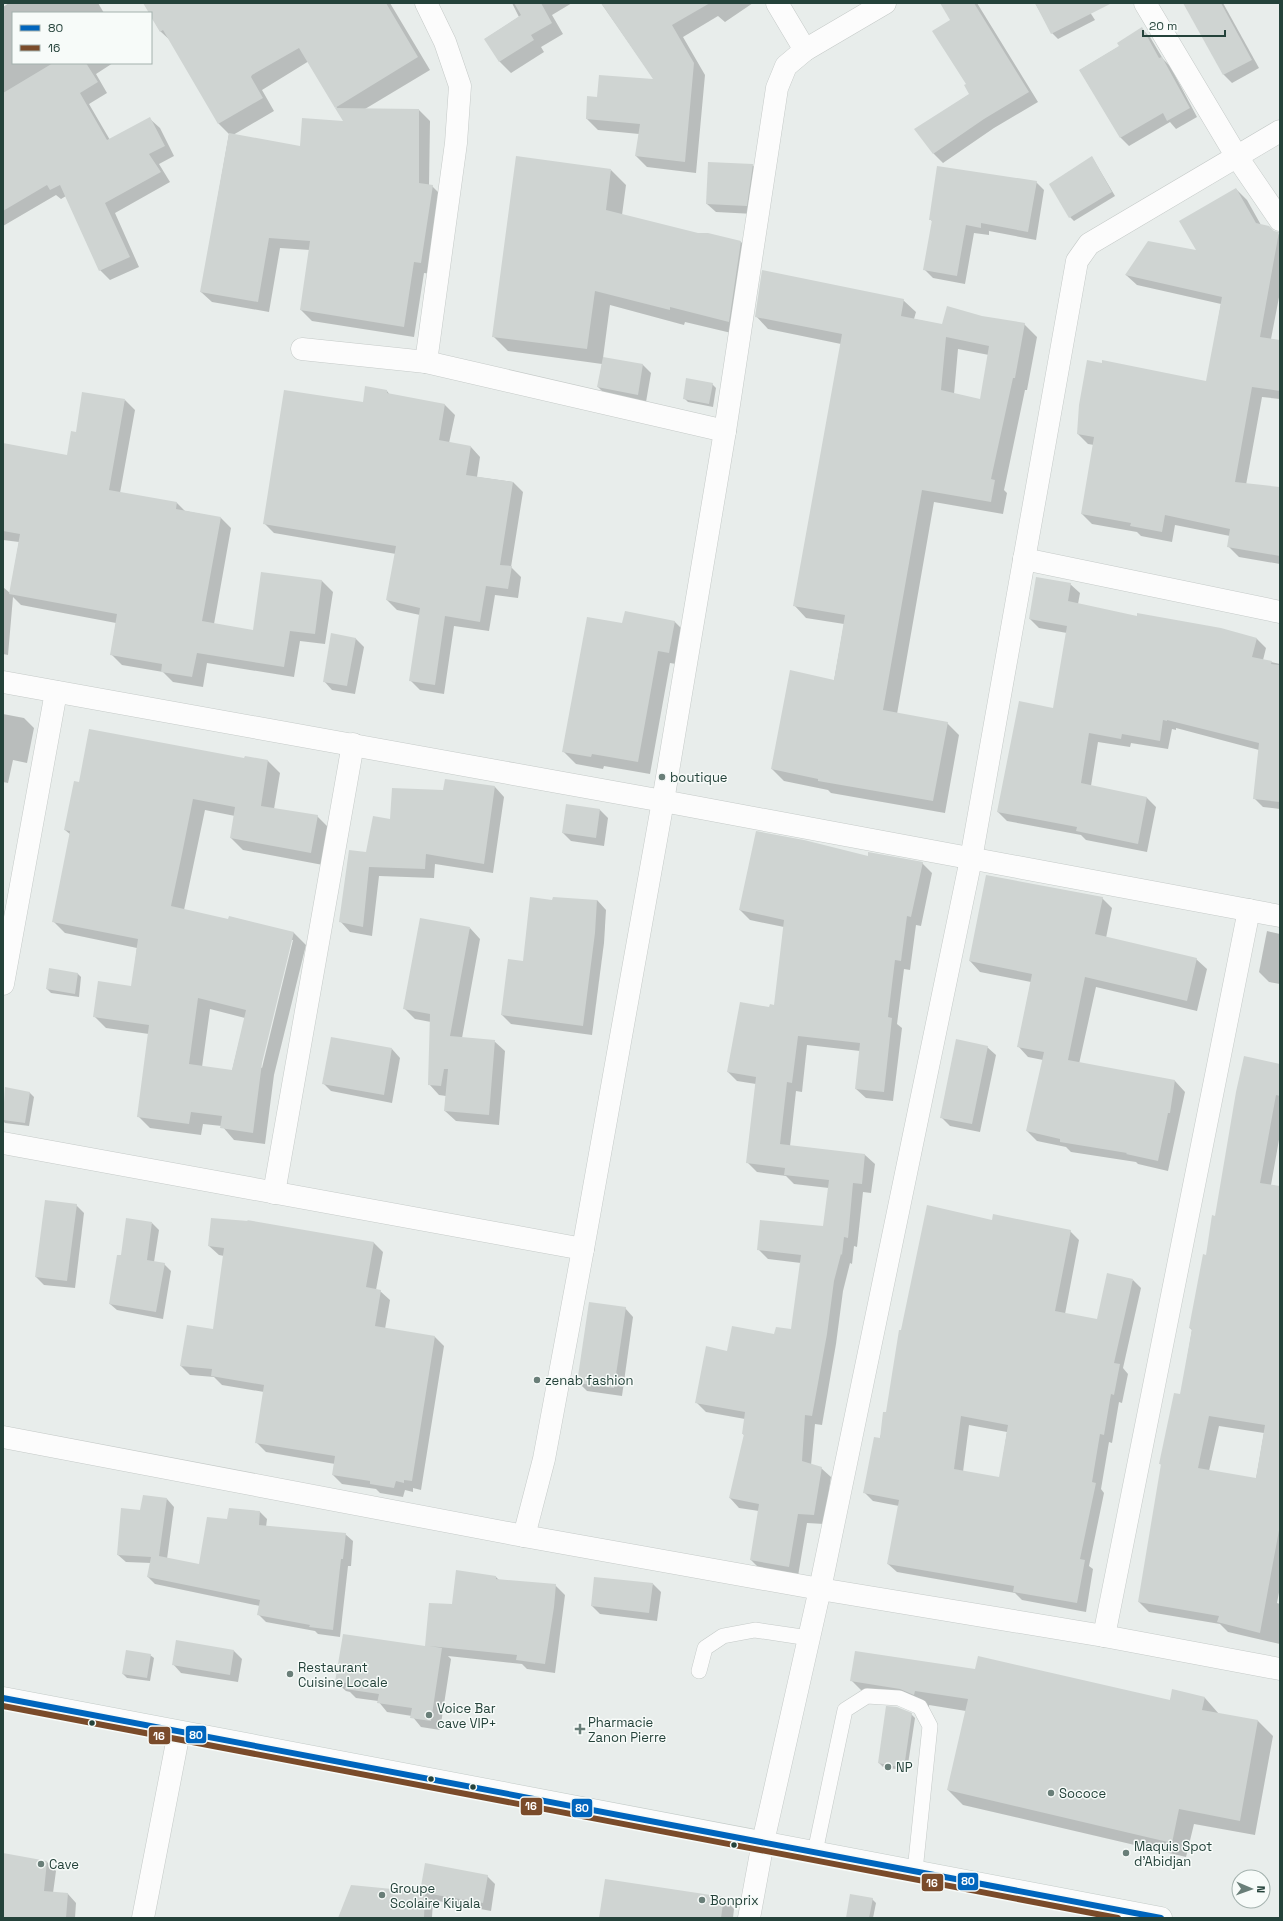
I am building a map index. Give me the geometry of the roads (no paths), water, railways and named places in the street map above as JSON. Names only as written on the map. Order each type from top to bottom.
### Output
[{"type":"street","points":[[426,3],[445,42],[460,86],[456,143],[426,362]]},
{"type":"street","points":[[777,3],[805,50]]},
{"type":"street","points":[[524,1536],[544,1459],[663,801],[726,431],[777,88],[786,66],[805,50],[886,3]]},
{"type":"street","points":[[1145,3],[1238,157],[1280,220]]},
{"type":"street","points":[[749,1918],[763,1842],[820,1589],[971,860],[1077,261],[1089,244],[1280,131]]},
{"type":"street","points":[[302,349],[426,362],[726,431]]},
{"type":"street","points":[[1024,559],[1280,612]]},
{"type":"street","points":[[3,682],[353,744],[971,860],[1280,916]]},
{"type":"street","points":[[3,984],[56,692]]},
{"type":"street","points":[[274,1193],[353,744]]},
{"type":"street","points":[[1104,1636],[1249,910]]},
{"type":"street","points":[[3,1143],[583,1249]]},
{"type":"street","points":[[3,1437],[524,1536],[820,1589],[1104,1636],[1280,1668]]},
{"type":"street","points":[[3,1698],[1161,1918]]},
{"type":"street","points":[[143,1918],[179,1732]]},
{"type":"lane","points":[[699,1671],[705,1648],[723,1636],[755,1630],[809,1638]]},
{"type":"lane","points":[[815,1852],[845,1710],[867,1696],[899,1698],[920,1707],[930,1726],[915,1871]]},
{"type":"place","name":"boutique","points":[[662,777]]},
{"type":"place","name":"zenab fashion","points":[[537,1380]]},
{"type":"place","name":"Restaurant Cuisine Locale","points":[[290,1674]]},
{"type":"place","name":"Voice Bar cave VIP+","points":[[429,1715]]},
{"type":"place","name":"Pharmacie Zanon Pierre","points":[[580,1729]]},
{"type":"place","name":"NP","points":[[888,1767]]},
{"type":"place","name":"Sococe","points":[[1051,1793]]},
{"type":"place","name":"Maquis Spot d'Abidjan","points":[[1126,1853]]},
{"type":"place","name":"Cave","points":[[41,1864]]},
{"type":"place","name":"Groupe Scolaire Kiyala","points":[[382,1895]]},
{"type":"place","name":"Bonprix","points":[[702,1900]]}]
